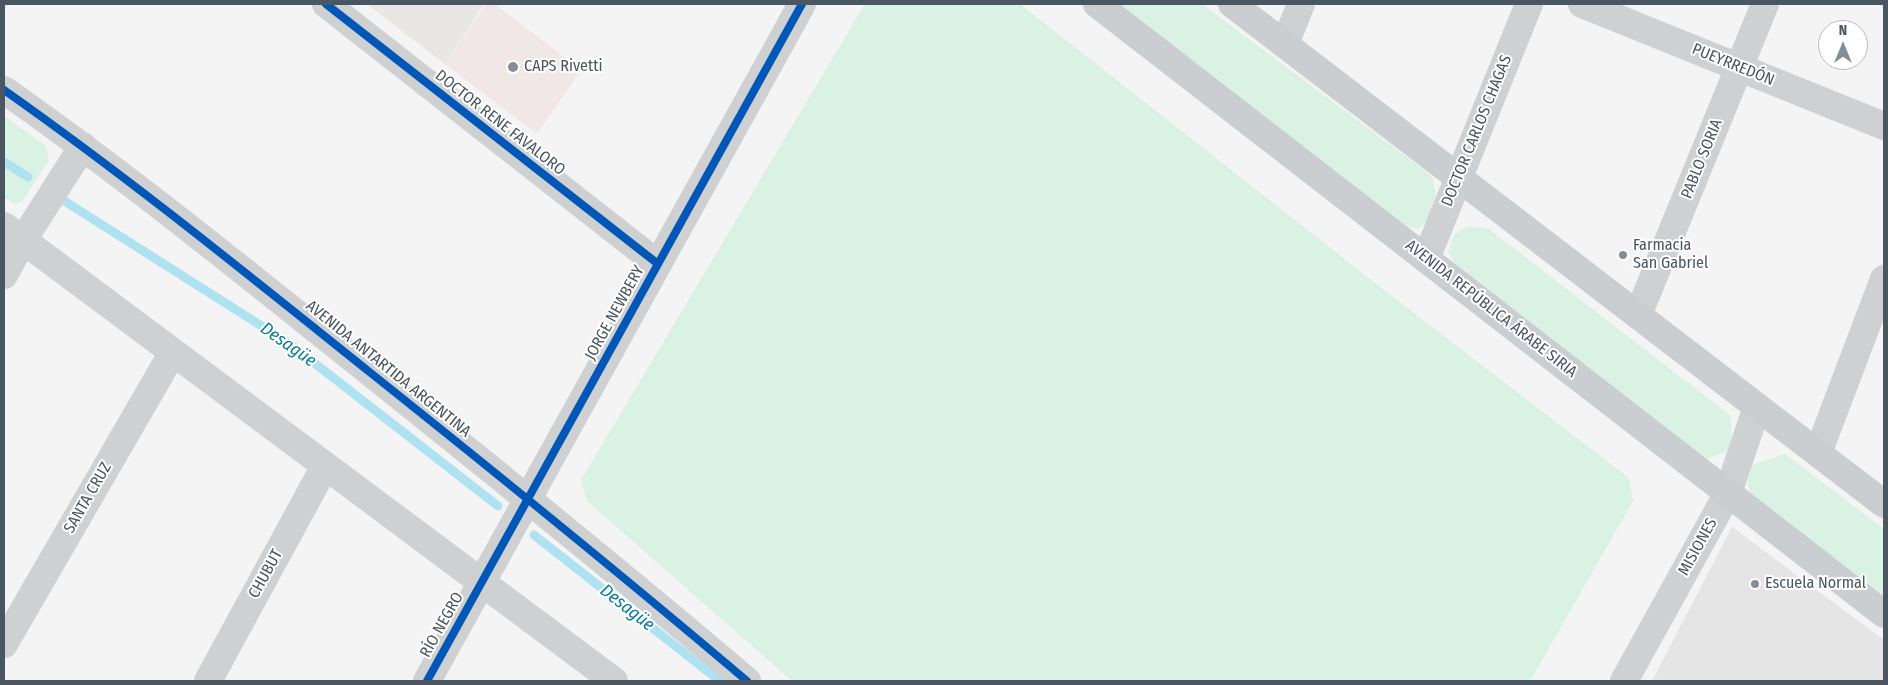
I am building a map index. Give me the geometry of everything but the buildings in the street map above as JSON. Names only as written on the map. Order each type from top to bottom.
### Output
[{"type":"main road","name":"AVENIDA REPÚBLICA ÁRABE SIRIA","points":[[1097,4],[1884,614]]},
{"type":"main road","points":[[1232,4],[1884,504]]},
{"type":"street","name":"DOCTOR RENE FAVALORO","points":[[326,4],[658,264]]},
{"type":"street","name":"JORGE NEWBERY","points":[[482,583],[802,4]]},
{"type":"street","points":[[1285,44],[1301,4]]},
{"type":"street","name":"DOCTOR CARLOS CHAGAS","points":[[1426,259],[1529,4]]},
{"type":"street","name":"PUEYRREDÓN","points":[[1582,4],[1884,126]]},
{"type":"street","name":"PABLO SORIA","points":[[1638,315],[1765,4]]},
{"type":"street","name":"AVENIDA ANTARTIDA ARGENTINA","points":[[4,90],[83,146],[190,227],[634,584],[747,681]]},
{"type":"street","points":[[4,275],[13,233],[83,146]]},
{"type":"street","points":[[13,233],[614,681]]},
{"type":"street","points":[[1818,453],[1884,279]]},
{"type":"street","name":"SANTA CRUZ","points":[[4,644],[173,352]]},
{"type":"street","name":"MISIONES","points":[[1624,681],[1728,493],[1757,407]]},
{"type":"street","name":"CHUBUT","points":[[208,681],[325,466]]},
{"type":"street","name":"RÍO NEGRO","points":[[427,681],[482,583]]},
{"type":"shaded area","points":[[367,4],[484,4],[445,64]]},
{"type":"shaded area","name":"CAPS Rivetti","points":[[486,4],[495,4],[581,70],[537,134],[445,64]]},
{"type":"shaded area","name":"Escuela Normal","points":[[1732,527],[1884,640],[1884,681],[1652,681]]},
{"type":"green space","points":[[865,4],[1020,4],[1379,286],[1629,478],[1633,501],[1530,681],[792,681],[587,501],[581,480]]},
{"type":"green space","points":[[1109,4],[1202,4],[1432,176],[1436,199],[1433,210],[1426,222],[1419,229],[1399,225]]},
{"type":"green space","points":[[4,116],[46,146],[49,160],[22,202],[14,204],[4,197]]},
{"type":"green space","points":[[1469,226],[1489,229],[1731,416],[1732,449],[1705,460],[1458,271],[1448,251],[1455,234]]},
{"type":"green space","points":[[1785,454],[1884,529],[1884,595],[1750,497],[1748,481],[1752,465]]},
{"type":"waterway","name":"Desagüe","points":[[4,162],[28,177]]},
{"type":"waterway","name":"Desagüe","points":[[66,202],[290,344],[498,506]]},
{"type":"waterway","name":"Desagüe","points":[[534,535],[720,681]]},
{"type":"cycle path","points":[[326,4],[658,264]]},
{"type":"cycle path","points":[[427,681],[802,4]]},
{"type":"cycle path","points":[[4,90],[97,157],[232,262],[511,485],[747,681]]},
{"type":"place","name":"CAPS Rivetti","points":[[513,67]]},
{"type":"place","name":"Farmacia San Gabriel","points":[[1623,255]]},
{"type":"place","name":"Escuela Normal","points":[[1755,584]]}]
